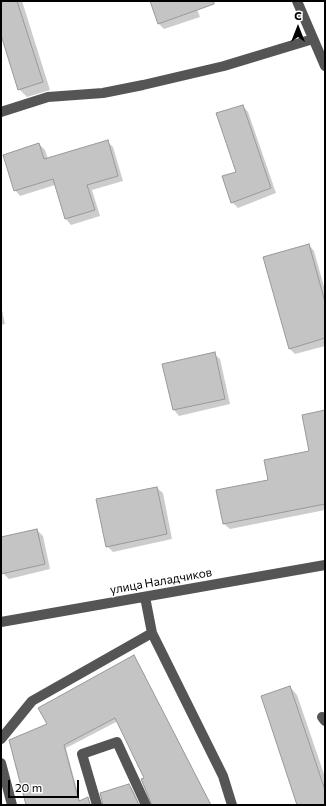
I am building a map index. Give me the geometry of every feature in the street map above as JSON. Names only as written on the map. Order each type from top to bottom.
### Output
[{"type":"street","points":[[297,1],[325,66]]},
{"type":"street","points":[[1,112],[48,98],[103,93],[158,82],[224,66],[313,39]]},
{"type":"street","name":"улица Наладчиков","points":[[2,619],[145,597],[325,565]]},
{"type":"street","points":[[145,597],[152,633],[222,776],[232,805]]},
{"type":"street","points":[[1,739],[32,701],[152,633]]},
{"type":"street","points":[[97,805],[82,754],[117,742],[146,805]]},
{"type":"street","points":[[1,763],[12,805]]},
{"type":"building","points":[[1,1],[17,1],[43,82],[18,90],[1,35]]},
{"type":"building","points":[[150,1],[214,1],[214,4],[158,24]]},
{"type":"building","points":[[243,105],[271,188],[231,203],[222,176],[236,172],[216,113]]},
{"type":"building","points":[[108,140],[118,176],[87,185],[95,210],[65,219],[53,179],[14,191],[3,155],[39,143],[44,159]]},
{"type":"building","points":[[309,244],[325,302],[325,338],[289,349],[263,257]]},
{"type":"building","points":[[215,352],[225,399],[173,410],[162,364]]},
{"type":"building","points":[[325,410],[325,504],[223,524],[216,490],[268,480],[264,460],[309,451],[302,415]]},
{"type":"building","points":[[157,487],[167,534],[106,547],[96,499]]},
{"type":"building","points":[[37,529],[45,564],[1,574],[1,537]]},
{"type":"building","points":[[134,655],[211,805],[152,805],[141,779],[144,778],[115,718],[64,745],[79,801],[88,797],[90,805],[26,805],[9,740],[47,724],[38,708]]},
{"type":"building","points":[[290,686],[325,790],[325,805],[297,805],[261,696]]},
{"type":"building","points":[[129,784],[139,805],[103,805],[100,793]]}]
